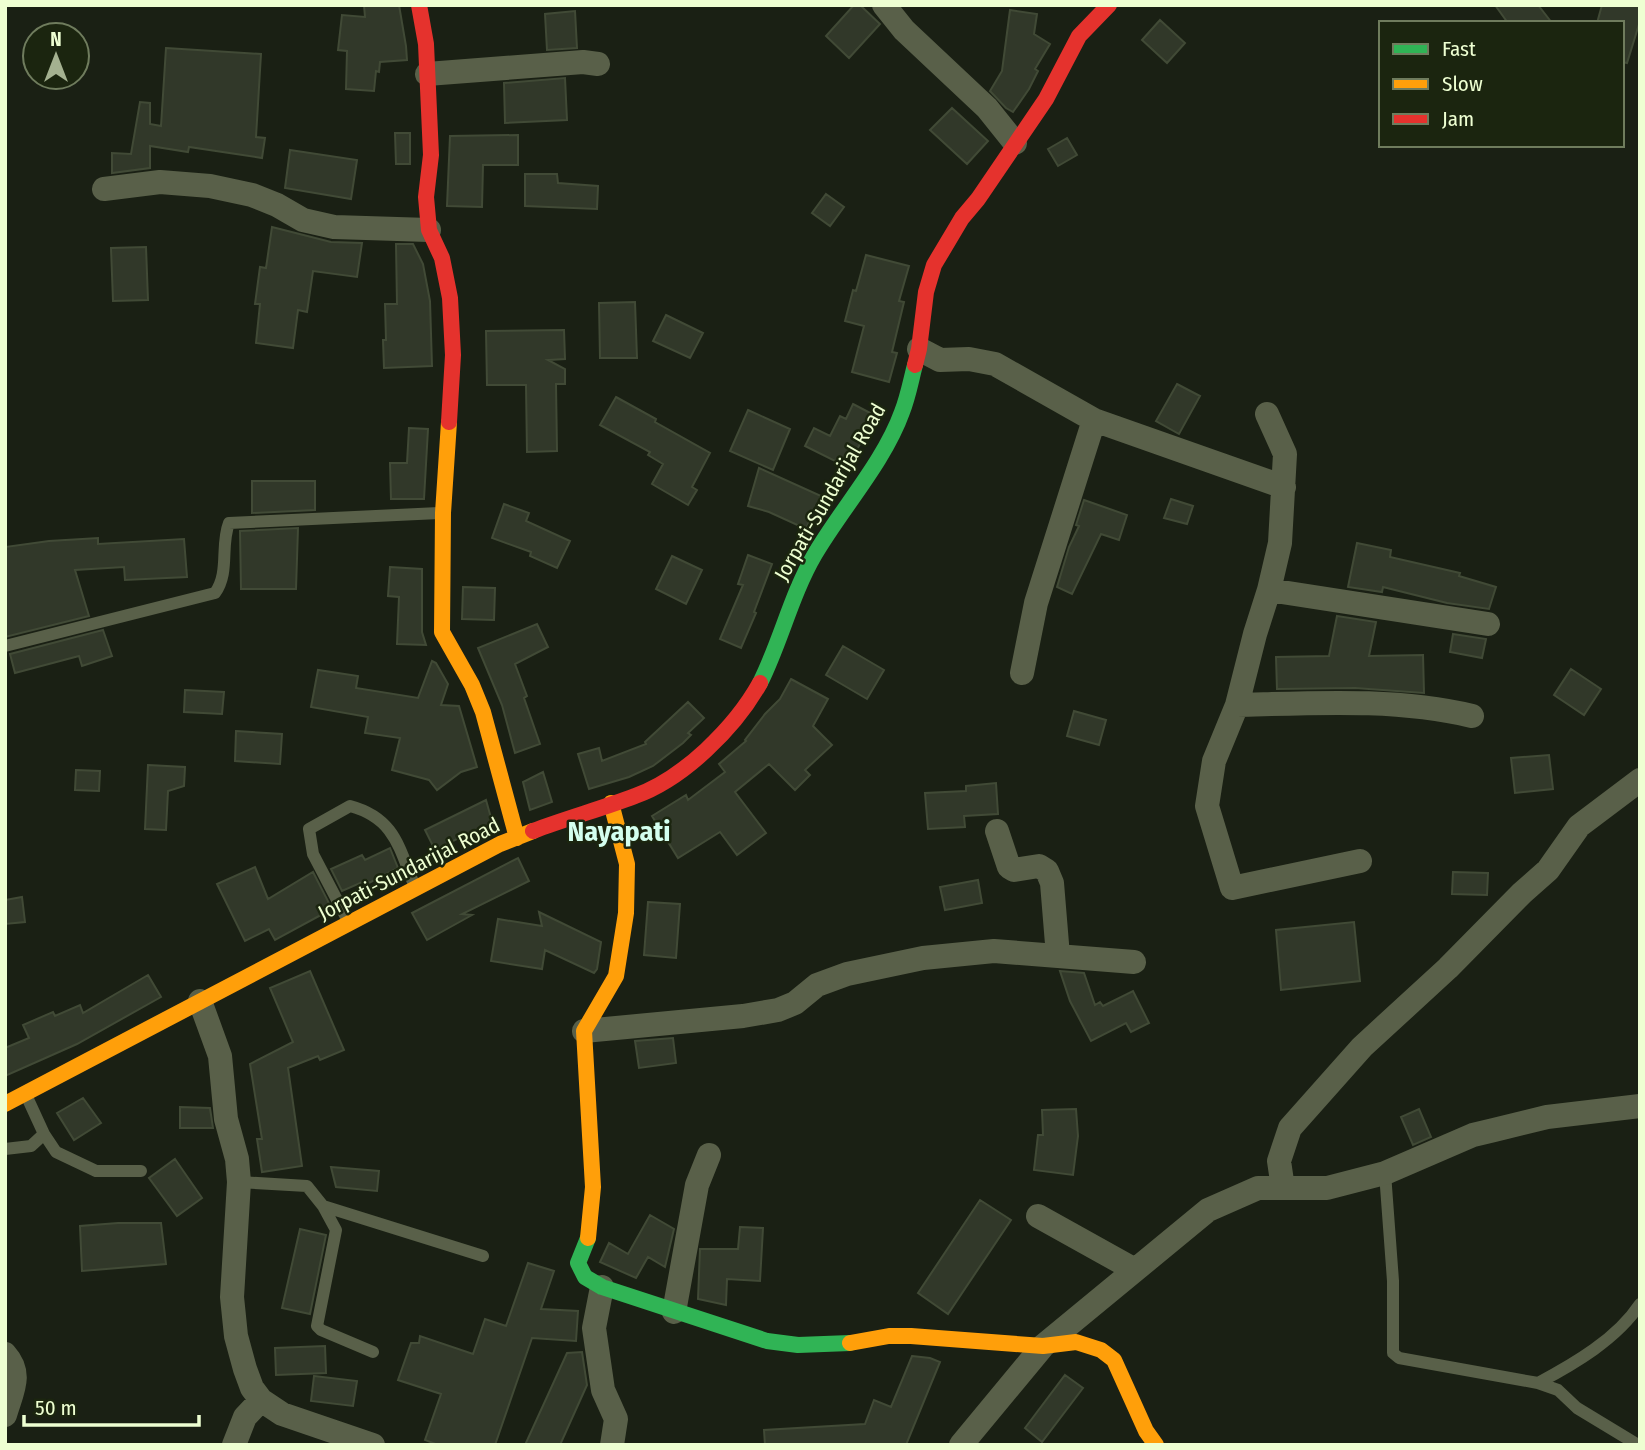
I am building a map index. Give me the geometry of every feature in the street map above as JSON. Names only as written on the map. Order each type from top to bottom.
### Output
[{"type":"street","points":[[419,5],[426,44],[431,155],[426,197],[429,230],[442,258],[450,298],[453,355],[443,513],[442,632],[472,685],[483,712],[517,838]]},
{"type":"street","points":[[884,5],[904,30],[987,108],[1015,144]]},
{"type":"street","name":"Jorpati-Sundarijal Road","points":[[5,1104],[415,887],[517,838],[636,796],[665,782],[728,728],[760,686],[803,577],[876,462],[902,412],[919,349],[926,292],[934,265],[956,227],[1046,99],[1079,36],[1109,5]]},
{"type":"street","points":[[427,74],[583,62],[598,64]]},
{"type":"street","points":[[104,189],[160,182],[210,186],[252,195],[303,220],[334,227],[429,230]]},
{"type":"street","points":[[919,349],[940,360],[969,359],[995,364],[1094,420],[1284,487]]},
{"type":"street","points":[[1267,414],[1285,454],[1280,543],[1237,705],[1214,761],[1207,806],[1232,888],[1360,861]]},
{"type":"street","points":[[1022,673],[1036,603],[1094,420]]},
{"type":"street","points":[[1269,590],[1488,624]]},
{"type":"street","points":[[1237,705],[1396,705],[1472,716]]},
{"type":"street","points":[[1283,1188],[1279,1161],[1290,1128],[1362,1047],[1548,870],[1579,826],[1640,780]]},
{"type":"street","points":[[611,803],[627,864],[626,913],[616,976],[584,1031],[593,1187],[588,1241],[578,1263],[585,1277],[674,1312],[767,1341],[798,1345],[852,1343],[889,1336],[911,1336],[1043,1346],[1076,1342],[1101,1350],[1114,1360],[1124,1379],[1146,1440]]},
{"type":"street","points":[[998,831],[1009,867],[1014,870],[1039,866],[1047,871],[1052,883],[1058,956]]},
{"type":"street","points":[[584,1031],[743,1016],[778,1010],[796,1003],[817,985],[847,974],[923,958],[994,951],[1135,962]]},
{"type":"street","points":[[200,1001],[219,1056],[226,1119],[237,1159],[239,1181],[232,1297],[236,1336],[245,1369],[261,1400],[282,1414],[373,1445]]},
{"type":"street","points":[[961,1445],[1043,1346],[1208,1210],[1258,1188],[1327,1188],[1385,1173],[1473,1135],[1547,1117],[1640,1106]]},
{"type":"street","points":[[674,1312],[697,1185],[709,1155]]},
{"type":"street","points":[[1038,1216],[1135,1270]]},
{"type":"street","points":[[603,1286],[594,1328],[603,1390],[616,1419],[612,1445]]},
{"type":"street","points":[[5,1354],[13,1363],[16,1374],[5,1415]]},
{"type":"street","points":[[234,1445],[245,1417],[261,1400]]},
{"type":"lane","points":[[5,646],[215,593],[223,582],[229,523],[443,513]]},
{"type":"lane","points":[[349,922],[313,854],[309,829],[325,819],[350,806],[370,811],[392,831],[415,887]]},
{"type":"lane","points":[[25,1093],[44,1134],[56,1152],[96,1171],[141,1171]]},
{"type":"lane","points":[[5,1149],[31,1146],[44,1134]]},
{"type":"lane","points":[[1385,1173],[1393,1281],[1393,1353],[1399,1357],[1538,1383],[1558,1390],[1577,1408],[1638,1445]]},
{"type":"lane","points":[[239,1181],[307,1186],[323,1206],[336,1230],[317,1325],[321,1330],[373,1352]]},
{"type":"lane","points":[[323,1206],[483,1256]]},
{"type":"lane","points":[[1538,1383],[1569,1366],[1604,1340],[1629,1320],[1640,1304]]},
{"type":"building","points":[[364,5],[399,5],[406,46],[407,60],[380,62],[374,91],[346,89],[347,51],[338,50],[342,15],[365,17]]},
{"type":"building","points":[[854,5],[860,5],[880,24],[849,58],[826,36]]},
{"type":"building","points":[[1495,5],[1538,5],[1550,21],[1507,21]]},
{"type":"building","points":[[1602,5],[1640,5],[1640,21],[1627,63],[1624,62],[1624,21],[1598,21]]},
{"type":"building","points":[[1010,10],[1037,14],[1034,34],[1050,44],[1035,69],[1038,71],[1029,89],[1013,112],[990,91],[1002,71]]},
{"type":"building","points":[[575,11],[577,48],[547,50],[545,14]]},
{"type":"building","points":[[1160,20],[1185,43],[1167,63],[1142,40]]},
{"type":"building","points":[[166,48],[261,54],[256,137],[265,138],[262,158],[189,147],[188,152],[150,146],[150,168],[112,173],[112,153],[131,154],[140,102],[150,103],[150,124],[161,126]]},
{"type":"building","points":[[565,78],[567,120],[505,123],[504,83]]},
{"type":"building","points":[[952,108],[988,141],[967,164],[930,130]]},
{"type":"building","points":[[395,133],[410,133],[410,164],[396,164]]},
{"type":"building","points":[[518,135],[518,165],[483,165],[482,207],[447,206],[450,136]]},
{"type":"building","points":[[1067,138],[1077,155],[1058,166],[1048,149]]},
{"type":"building","points":[[290,150],[357,160],[351,199],[285,188]]},
{"type":"building","points":[[525,174],[557,174],[558,183],[598,186],[597,209],[525,206]]},
{"type":"building","points":[[826,194],[844,207],[830,226],[812,213]]},
{"type":"building","points":[[272,227],[331,242],[362,243],[357,277],[313,271],[307,312],[298,310],[293,348],[256,343],[260,304],[255,304],[260,267],[266,268]]},
{"type":"building","points":[[396,244],[413,244],[423,264],[430,301],[432,366],[384,368],[385,304],[397,304]]},
{"type":"building","points":[[146,247],[148,300],[113,301],[111,248]]},
{"type":"building","points":[[866,255],[909,266],[899,301],[904,302],[892,352],[897,353],[889,382],[852,372],[864,326],[845,321]]},
{"type":"building","points":[[635,302],[637,358],[600,358],[599,303]]},
{"type":"building","points":[[666,315],[703,333],[690,358],[653,341]]},
{"type":"building","points":[[564,330],[565,359],[548,360],[565,369],[565,384],[556,384],[557,451],[527,452],[526,385],[487,385],[486,331]]},
{"type":"building","points":[[1177,384],[1200,396],[1179,434],[1156,421]]},
{"type":"building","points":[[616,397],[710,453],[692,487],[697,490],[688,505],[652,484],[663,464],[648,455],[650,452],[600,425]]},
{"type":"building","points":[[853,404],[876,416],[847,467],[805,446],[814,428],[830,436],[840,416],[846,419]]},
{"type":"building","points":[[748,410],[790,429],[773,470],[730,451]]},
{"type":"building","points":[[409,428],[428,429],[424,499],[391,499],[390,463],[407,463]]},
{"type":"building","points":[[759,468],[821,496],[806,529],[769,512],[748,506]]},
{"type":"building","points":[[252,481],[315,481],[315,510],[252,513]]},
{"type":"building","points":[[1171,499],[1193,506],[1187,524],[1164,518]]},
{"type":"building","points":[[1084,500],[1127,515],[1119,540],[1101,534],[1072,594],[1057,587],[1069,547],[1079,526],[1076,525]]},
{"type":"building","points":[[504,504],[529,513],[526,521],[570,541],[557,568],[530,556],[531,552],[492,538]]},
{"type":"building","points":[[298,528],[296,589],[241,589],[240,531]]},
{"type":"building","points":[[98,538],[98,544],[184,539],[187,577],[125,580],[124,567],[75,570],[89,616],[5,637],[5,547]]},
{"type":"building","points":[[1357,543],[1391,550],[1390,557],[1460,573],[1459,576],[1496,587],[1489,609],[1447,603],[1383,587],[1382,592],[1348,587]]},
{"type":"building","points":[[748,555],[772,564],[741,648],[720,639],[743,585],[738,584]]},
{"type":"building","points":[[672,556],[702,570],[686,604],[656,589]]},
{"type":"building","points":[[390,567],[422,569],[422,632],[426,645],[397,644],[399,597],[388,596]]},
{"type":"building","points":[[463,587],[495,588],[494,620],[462,619]]},
{"type":"building","points":[[1337,616],[1376,622],[1369,656],[1423,655],[1424,693],[1355,688],[1277,689],[1276,657],[1329,656]]},
{"type":"building","points":[[537,624],[548,647],[515,664],[540,744],[515,753],[502,705],[478,648]]},
{"type":"building","points":[[103,630],[112,656],[82,666],[79,656],[15,673],[10,654]]},
{"type":"building","points":[[1453,634],[1486,639],[1482,658],[1450,652]]},
{"type":"building","points":[[843,646],[884,670],[867,699],[826,675]]},
{"type":"building","points":[[432,661],[436,663],[448,684],[441,705],[459,706],[477,767],[461,772],[437,790],[429,780],[392,770],[400,738],[365,733],[368,717],[311,707],[318,670],[358,676],[356,688],[418,698]]},
{"type":"building","points":[[1571,669],[1601,689],[1584,715],[1554,695]]},
{"type":"building","points":[[791,679],[828,699],[813,726],[832,745],[805,770],[810,775],[795,790],[769,764],[735,792],[766,833],[737,855],[720,832],[678,858],[652,816],[686,795],[688,800],[725,772],[719,764],[746,741],[765,714],[780,699]]},
{"type":"building","points":[[185,690],[224,692],[222,714],[184,712]]},
{"type":"building","points":[[688,702],[704,718],[688,733],[691,735],[683,743],[653,766],[629,777],[589,789],[578,754],[599,748],[602,761],[646,744],[645,742]]},
{"type":"building","points":[[1074,711],[1106,720],[1099,745],[1067,736]]},
{"type":"building","points":[[236,731],[282,734],[280,764],[235,761]]},
{"type":"building","points":[[1549,755],[1553,789],[1515,793],[1511,758]]},
{"type":"building","points":[[148,765],[185,767],[184,786],[168,791],[166,830],[145,829]]},
{"type":"building","points":[[76,770],[100,771],[99,791],[75,790]]},
{"type":"building","points":[[543,772],[552,802],[530,810],[523,782]]},
{"type":"building","points":[[996,783],[998,814],[964,816],[965,827],[928,829],[925,793],[966,791],[966,786]]},
{"type":"building","points":[[486,800],[493,825],[473,835],[471,832],[435,850],[425,830]]},
{"type":"building","points":[[390,848],[398,868],[369,883],[367,880],[342,891],[331,869],[362,855],[365,860]]},
{"type":"building","points":[[518,858],[529,881],[462,914],[472,915],[427,940],[412,913]]},
{"type":"building","points":[[255,867],[268,899],[313,872],[332,909],[275,940],[269,929],[245,941],[217,884]]},
{"type":"building","points":[[1453,872],[1488,873],[1487,895],[1452,894]]},
{"type":"building","points":[[978,880],[982,903],[945,910],[940,887]]},
{"type":"building","points":[[22,897],[25,922],[5,924],[5,900]]},
{"type":"building","points":[[648,902],[680,904],[676,958],[644,955]]},
{"type":"building","points":[[539,912],[601,942],[594,973],[545,950],[542,969],[491,961],[498,919],[542,926]]},
{"type":"building","points":[[1354,922],[1360,981],[1281,990],[1276,930]]},
{"type":"building","points":[[310,971],[344,1050],[320,1060],[318,1056],[288,1068],[302,1166],[262,1172],[257,1139],[262,1139],[250,1064],[293,1042],[270,988]]},
{"type":"building","points":[[1060,971],[1084,973],[1095,1005],[1100,1002],[1103,1006],[1133,991],[1149,1023],[1131,1032],[1126,1023],[1091,1041],[1070,1001]]},
{"type":"building","points":[[148,975],[161,997],[77,1044],[5,1076],[5,1048],[29,1038],[23,1025],[53,1012],[55,1016],[80,1005],[83,1013]]},
{"type":"building","points":[[673,1038],[676,1063],[639,1068],[635,1041]]},
{"type":"building","points":[[83,1098],[101,1123],[74,1140],[57,1113]]},
{"type":"building","points":[[180,1107],[210,1108],[213,1128],[180,1128]]},
{"type":"building","points":[[1076,1109],[1078,1136],[1073,1175],[1034,1170],[1038,1135],[1043,1135],[1042,1110]]},
{"type":"building","points":[[1419,1109],[1431,1137],[1413,1145],[1401,1117]]},
{"type":"building","points":[[175,1159],[202,1198],[177,1216],[149,1178]]},
{"type":"building","points":[[331,1167],[379,1171],[377,1191],[336,1187]]},
{"type":"building","points":[[980,1200],[1011,1220],[948,1314],[918,1293]]},
{"type":"building","points":[[650,1215],[674,1229],[665,1267],[648,1257],[636,1278],[600,1262],[609,1243],[628,1254]]},
{"type":"building","points":[[161,1223],[166,1264],[82,1271],[80,1226]]},
{"type":"building","points":[[740,1227],[763,1228],[760,1281],[727,1279],[726,1305],[698,1299],[700,1249],[738,1249]]},
{"type":"building","points":[[300,1229],[326,1235],[310,1314],[282,1308]]},
{"type":"building","points":[[528,1263],[554,1271],[541,1309],[578,1311],[576,1341],[532,1338],[495,1445],[438,1445],[425,1440],[441,1394],[398,1380],[411,1343],[419,1343],[420,1336],[473,1354],[485,1319],[506,1326]]},
{"type":"building","points":[[325,1346],[326,1373],[276,1375],[275,1348]]},
{"type":"building","points":[[582,1352],[587,1385],[560,1445],[525,1445],[567,1353]]},
{"type":"building","points":[[912,1356],[940,1362],[906,1445],[765,1445],[764,1430],[865,1424],[874,1400],[891,1407]]},
{"type":"building","points":[[1065,1375],[1083,1388],[1042,1442],[1025,1428]]},
{"type":"building","points":[[314,1376],[357,1381],[353,1406],[311,1401]]},
{"type":"traffic: fast","points":[[760,683],[815,554],[874,467],[894,431],[915,365]]},
{"type":"traffic: fast","points":[[588,1238],[578,1263],[585,1277],[602,1287],[767,1341],[798,1345],[850,1343]]},
{"type":"traffic: slow","points":[[449,422],[443,513],[442,632],[472,685],[483,712],[517,838]]},
{"type":"traffic: slow","points":[[588,1238],[593,1187],[584,1031],[616,976],[626,913],[627,864],[611,803]]},
{"type":"traffic: slow","points":[[5,1104],[500,844],[533,831]]},
{"type":"traffic: slow","points":[[850,1343],[889,1336],[911,1336],[1043,1346],[1076,1342],[1101,1350],[1114,1360],[1146,1431],[1156,1445]]},
{"type":"traffic: jam","points":[[419,5],[426,44],[431,155],[426,197],[429,230],[442,258],[450,298],[453,355],[449,422]]},
{"type":"traffic: jam","points":[[915,365],[926,292],[934,265],[962,218],[978,199],[1046,99],[1079,36],[1109,5]]},
{"type":"traffic: jam","points":[[533,831],[635,796],[671,778],[722,734],[760,683]]},
{"type":"district","name":"Nayapati","points":[[619,831]]}]
